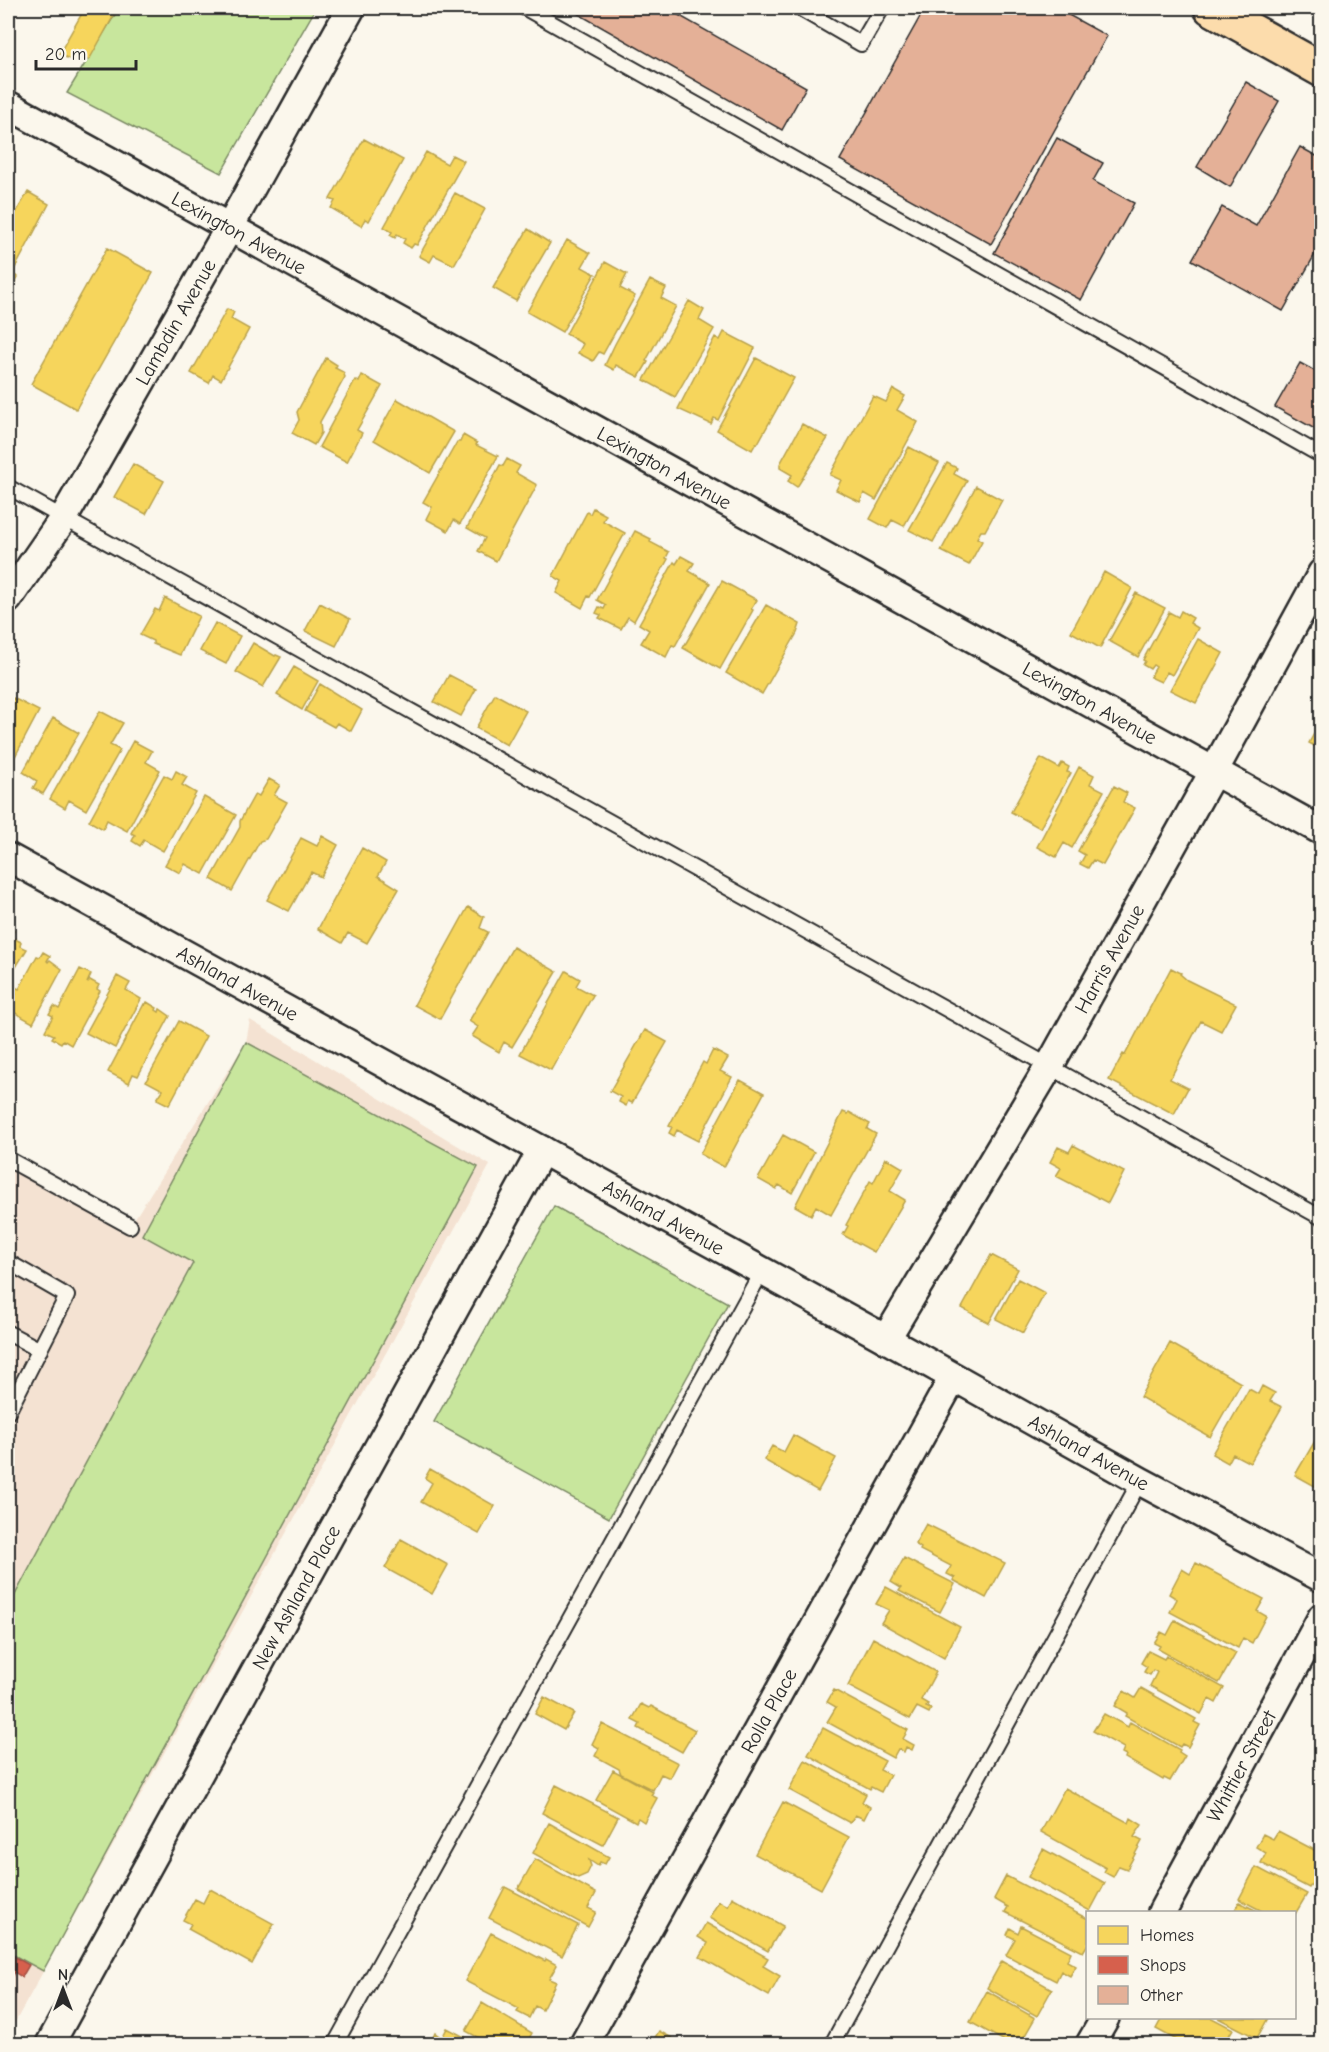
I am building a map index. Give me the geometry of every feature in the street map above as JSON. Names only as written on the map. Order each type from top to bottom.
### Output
[{"type":"main road","points":[[1211,8],[1322,70]]},
{"type":"street","name":"Lambdin Avenue","points":[[8,599],[63,519],[230,228],[351,8]]},
{"type":"street","name":"Lexington Avenue","points":[[8,105],[1322,831]]},
{"type":"street","name":"Harris Avenue","points":[[886,1339],[1050,1065],[1322,573]]},
{"type":"street","name":"Ashland Avenue","points":[[8,857],[1140,1481],[1322,1578]]},
{"type":"street","name":"New Ashland Place","points":[[50,2044],[542,1150]]},
{"type":"street","name":"Rolla Place","points":[[585,2044],[953,1378]]},
{"type":"street","name":"Whittier Street","points":[[1163,1911],[1322,1617]]},
{"type":"street","points":[[1090,2044],[1104,2019]]},
{"type":"lane","points":[[525,8],[1322,456]]},
{"type":"lane","points":[[799,8],[861,44],[882,8]]},
{"type":"lane","points":[[8,487],[1322,1218]]},
{"type":"lane","points":[[8,1159],[130,1226]]},
{"type":"lane","points":[[8,1262],[68,1296],[8,1412],[8,1417]]},
{"type":"lane","points":[[335,2044],[762,1271]]},
{"type":"lane","points":[[8,1333],[40,1350]]},
{"type":"lane","points":[[832,2044],[1140,1481]]},
{"type":"shaded area","points":[[250,1020],[490,1165],[8,2035],[8,1157],[130,1226],[246,1042]]},
{"type":"green space","points":[[119,8],[316,8],[221,173],[67,93]]},
{"type":"green space","points":[[246,1042],[478,1167],[43,1971],[8,1952],[8,1608],[193,1263],[142,1235]]},
{"type":"green space","points":[[554,1206],[728,1303],[609,1518],[434,1422]]},
{"type":"building: Homes","points":[[85,8],[118,8],[89,60],[76,52],[71,60],[59,54]]},
{"type":"building: Homes","points":[[364,139],[403,160],[369,221],[365,219],[361,226],[331,208],[335,201],[330,199]]},
{"type":"building: Homes","points":[[426,152],[447,164],[452,155],[464,161],[417,245],[414,244],[411,248],[403,243],[405,239],[397,234],[395,238],[390,235],[392,232],[384,227]]},
{"type":"building: Homes","points":[[28,192],[49,204],[12,274],[18,277],[10,290],[8,289],[8,226]]},
{"type":"building: Homes","points":[[455,193],[485,209],[454,265],[434,255],[430,262],[419,256]]},
{"type":"building: Homes","points":[[528,229],[550,243],[516,301],[493,288]]},
{"type":"building: Homes","points":[[567,240],[590,253],[582,267],[595,274],[562,332],[527,312]]},
{"type":"building: Homes","points":[[107,248],[153,273],[76,409],[31,384]]},
{"type":"building: Homes","points":[[605,262],[627,274],[620,288],[635,296],[603,354],[599,352],[593,361],[578,353],[583,344],[566,334]]},
{"type":"building: Homes","points":[[650,280],[666,288],[661,298],[676,306],[639,377],[616,365],[614,370],[605,365]]},
{"type":"building: Homes","points":[[689,301],[704,310],[699,320],[714,329],[675,397],[644,380]]},
{"type":"building: Homes","points":[[227,309],[234,312],[231,319],[249,329],[221,380],[213,375],[209,383],[191,373]]},
{"type":"building: Homes","points":[[724,332],[755,348],[718,420],[714,418],[711,424],[678,409],[715,337],[720,340]]},
{"type":"building: Homes","points":[[326,358],[337,365],[335,368],[343,372],[345,377],[320,422],[321,433],[314,445],[292,433],[299,420],[297,412]]},
{"type":"building: Homes","points":[[756,358],[794,378],[752,450],[717,430]]},
{"type":"building: Homes","points":[[362,375],[382,386],[357,430],[362,433],[347,462],[319,447],[355,380],[359,382]]},
{"type":"building: Homes","points":[[893,389],[905,396],[897,410],[918,422],[876,500],[864,493],[860,502],[836,490],[841,480],[830,475],[873,396],[886,402]]},
{"type":"building: Homes","points":[[397,399],[454,432],[430,473],[374,440]]},
{"type":"building: Homes","points":[[802,424],[828,438],[797,487],[788,481],[792,475],[780,468],[780,464]]},
{"type":"building: Homes","points":[[463,435],[477,443],[476,445],[498,456],[460,524],[454,520],[448,531],[426,519],[432,507],[423,502]]},
{"type":"building: Homes","points":[[909,447],[939,463],[904,526],[892,520],[887,528],[870,519]]},
{"type":"building: Homes","points":[[507,459],[520,466],[516,473],[537,485],[496,561],[478,551],[485,538],[467,528],[500,465],[503,466]]},
{"type":"building: Homes","points":[[947,463],[957,468],[954,474],[967,481],[933,542],[909,530]]},
{"type":"building: Homes","points":[[133,464],[164,481],[146,514],[114,497]]},
{"type":"building: Homes","points":[[976,486],[1002,500],[985,531],[981,531],[977,538],[982,541],[969,565],[941,551]]},
{"type":"building: Homes","points":[[593,508],[606,515],[603,521],[625,533],[582,608],[556,593],[562,581],[553,576],[587,512],[590,514]]},
{"type":"building: Homes","points":[[635,531],[669,552],[666,558],[668,559],[634,621],[628,617],[621,629],[599,618],[601,615],[596,613],[599,607],[604,609],[606,605],[597,600]]},
{"type":"building: Homes","points":[[681,556],[694,563],[689,571],[710,583],[675,646],[672,645],[666,657],[641,643],[649,630],[639,624],[674,562],[676,564]]},
{"type":"building: Homes","points":[[1104,572],[1132,588],[1100,648],[1071,632]]},
{"type":"building: Homes","points":[[722,581],[757,600],[720,669],[683,648]]},
{"type":"building: Homes","points":[[1136,593],[1165,608],[1138,657],[1109,641]]},
{"type":"building: Homes","points":[[165,598],[199,616],[180,655],[153,644],[153,641],[140,635],[155,609],[159,611]]},
{"type":"building: Homes","points":[[320,603],[350,619],[336,646],[305,631]]},
{"type":"building: Homes","points":[[766,605],[800,624],[762,694],[726,673]]},
{"type":"building: Homes","points":[[1181,611],[1193,618],[1190,623],[1198,628],[1172,675],[1167,672],[1161,682],[1150,677],[1156,667],[1153,665],[1150,669],[1143,665],[1145,661],[1143,660],[1169,612],[1178,617]]},
{"type":"building: Homes","points":[[215,623],[240,636],[226,664],[200,651]]},
{"type":"building: Homes","points":[[1198,639],[1223,653],[1196,703],[1170,690]]},
{"type":"building: Homes","points":[[253,643],[281,657],[263,687],[236,672]]},
{"type":"building: Homes","points":[[294,667],[318,681],[302,710],[277,695]]},
{"type":"building: Homes","points":[[449,675],[476,689],[461,716],[434,702]]},
{"type":"building: Homes","points":[[320,684],[362,710],[351,731],[337,723],[334,727],[305,711]]},
{"type":"building: Homes","points":[[495,694],[526,711],[507,745],[476,728]]},
{"type":"building: Homes","points":[[13,698],[39,711],[10,766],[8,764],[8,708]]},
{"type":"building: Homes","points":[[100,711],[123,723],[110,745],[120,750],[86,810],[69,800],[65,808],[50,799]]},
{"type":"building: Homes","points":[[53,718],[79,733],[43,794],[33,788],[37,781],[23,772]]},
{"type":"building: Homes","points":[[1322,719],[1322,750],[1309,743]]},
{"type":"building: Homes","points":[[133,741],[152,751],[146,762],[160,770],[127,831],[107,820],[103,829],[89,821]]},
{"type":"building: Homes","points":[[1041,758],[1059,768],[1062,763],[1069,767],[1067,772],[1071,773],[1040,828],[1011,812]]},
{"type":"building: Homes","points":[[1079,767],[1094,775],[1090,784],[1104,791],[1072,848],[1064,843],[1056,857],[1037,847]]},
{"type":"building: Homes","points":[[176,771],[187,777],[182,785],[196,793],[163,851],[144,840],[140,846],[132,841],[135,835],[131,833],[164,775],[172,779]]},
{"type":"building: Homes","points":[[269,779],[280,785],[274,795],[287,802],[266,839],[260,841],[232,891],[211,879],[240,827],[240,821],[255,794],[259,796]]},
{"type":"building: Homes","points":[[1114,786],[1127,793],[1123,802],[1135,808],[1103,865],[1093,860],[1088,868],[1080,864],[1085,855],[1078,851]]},
{"type":"building: Homes","points":[[204,797],[236,815],[203,874],[185,864],[180,873],[165,865]]},
{"type":"building: Homes","points":[[322,836],[338,845],[321,877],[311,872],[289,911],[267,900],[301,838],[317,846]]},
{"type":"building: Homes","points":[[362,848],[386,862],[378,876],[399,889],[367,943],[348,933],[342,943],[318,929]]},
{"type":"building: Homes","points":[[468,907],[484,917],[480,928],[488,932],[440,1019],[414,1005]]},
{"type":"building: Homes","points":[[8,928],[14,931],[9,939],[11,941],[13,938],[21,942],[20,946],[27,949],[8,980]]},
{"type":"building: Homes","points":[[513,947],[557,972],[512,1047],[504,1042],[499,1052],[472,1036],[478,1027],[469,1021]]},
{"type":"building: Homes","points":[[43,952],[50,956],[48,962],[50,960],[62,969],[33,1023],[8,1009],[16,994],[12,992],[15,987],[19,989],[37,956],[40,957]]},
{"type":"building: Homes","points":[[1171,968],[1181,973],[1187,980],[1236,1004],[1221,1031],[1201,1021],[1170,1079],[1188,1088],[1174,1114],[1109,1080],[1123,1054],[1125,1055]]},
{"type":"building: Homes","points":[[80,969],[91,974],[87,983],[90,980],[99,985],[97,989],[100,991],[71,1045],[63,1040],[61,1043],[52,1038],[54,1035],[45,1031],[53,1016],[49,1014],[54,1006],[59,1009]]},
{"type":"building: Homes","points":[[566,971],[580,979],[576,986],[593,995],[551,1070],[520,1054]]},
{"type":"building: Homes","points":[[117,976],[130,983],[126,990],[141,999],[115,1048],[86,1033]]},
{"type":"building: Homes","points":[[147,1002],[159,1012],[160,1009],[170,1016],[138,1076],[133,1074],[129,1083],[108,1072]]},
{"type":"building: Homes","points":[[179,1021],[206,1036],[169,1105],[157,1099],[163,1090],[146,1081]]},
{"type":"building: Homes","points":[[645,1030],[667,1042],[632,1103],[628,1101],[626,1106],[619,1102],[621,1097],[610,1091]]},
{"type":"building: Homes","points":[[713,1050],[728,1058],[720,1071],[732,1077],[698,1141],[677,1130],[674,1136],[669,1133],[672,1127],[669,1126],[703,1062],[706,1064]]},
{"type":"building: Homes","points":[[740,1080],[764,1093],[724,1167],[700,1154]]},
{"type":"building: Homes","points":[[843,1112],[848,1114],[849,1112],[870,1124],[867,1129],[876,1134],[831,1215],[816,1206],[811,1215],[795,1206]]},
{"type":"building: Homes","points":[[783,1135],[814,1152],[792,1193],[779,1185],[776,1189],[758,1179]]},
{"type":"building: Homes","points":[[1073,1145],[1124,1172],[1108,1203],[1056,1176],[1061,1168],[1050,1162],[1058,1147],[1069,1152]]},
{"type":"building: Homes","points":[[886,1158],[903,1168],[890,1191],[905,1200],[874,1252],[843,1235],[870,1181],[873,1183]]},
{"type":"building: Homes","points":[[991,1255],[1018,1269],[989,1323],[962,1308]]},
{"type":"building: Homes","points":[[1018,1279],[1045,1293],[1023,1333],[996,1319]]},
{"type":"building: Homes","points":[[1170,1343],[1241,1383],[1210,1437],[1140,1397]]},
{"type":"building: Homes","points":[[1262,1386],[1275,1393],[1270,1401],[1282,1407],[1250,1463],[1233,1454],[1228,1463],[1212,1454],[1249,1389],[1258,1394]]},
{"type":"building: Homes","points":[[1322,1429],[1322,1490],[1295,1475]]},
{"type":"building: Homes","points":[[793,1435],[836,1458],[818,1491],[764,1460],[772,1446],[784,1452]]},
{"type":"building: Homes","points":[[430,1469],[495,1506],[479,1534],[421,1502],[432,1483],[425,1478]]},
{"type":"building: Homes","points":[[926,1524],[1005,1563],[986,1598],[953,1580],[955,1578],[947,1574],[951,1566],[920,1550],[921,1548],[915,1544]]},
{"type":"building: Homes","points":[[401,1539],[448,1565],[432,1594],[385,1568]]},
{"type":"building: Homes","points":[[904,1558],[955,1584],[940,1612],[899,1591],[901,1588],[891,1582]]},
{"type":"building: Homes","points":[[1196,1563],[1264,1599],[1257,1611],[1266,1616],[1252,1643],[1243,1638],[1238,1648],[1170,1612],[1177,1599],[1169,1594],[1182,1569],[1190,1574]]},
{"type":"building: Homes","points":[[886,1587],[960,1627],[944,1658],[881,1623],[889,1610],[876,1604]]},
{"type":"building: Homes","points":[[1175,1620],[1236,1653],[1219,1683],[1158,1649],[1160,1646],[1154,1643],[1161,1632],[1167,1635]]},
{"type":"building: Homes","points":[[873,1638],[936,1672],[921,1700],[928,1704],[926,1707],[931,1709],[929,1713],[917,1707],[910,1719],[848,1686]]},
{"type":"building: Homes","points":[[1148,1651],[1164,1659],[1166,1656],[1224,1688],[1216,1703],[1209,1699],[1201,1714],[1150,1686],[1157,1672],[1153,1670],[1150,1675],[1144,1672],[1147,1667],[1141,1663]]},
{"type":"building: Homes","points":[[1141,1688],[1196,1719],[1194,1722],[1200,1725],[1188,1747],[1182,1744],[1180,1747],[1125,1716],[1127,1713],[1115,1706],[1124,1691],[1135,1698]]},
{"type":"building: Homes","points":[[834,1690],[908,1730],[903,1739],[914,1745],[912,1750],[906,1747],[904,1752],[898,1749],[893,1758],[827,1722],[836,1707],[827,1702]]},
{"type":"building: Homes","points":[[544,1697],[574,1713],[564,1730],[535,1714]]},
{"type":"building: Homes","points":[[641,1704],[649,1708],[651,1706],[695,1730],[682,1752],[638,1728],[640,1724],[632,1720]]},
{"type":"building: Homes","points":[[1104,1714],[1128,1727],[1130,1722],[1180,1750],[1179,1752],[1185,1756],[1170,1781],[1164,1778],[1163,1780],[1125,1758],[1126,1755],[1122,1753],[1124,1748],[1093,1731]]},
{"type":"building: Homes","points":[[602,1724],[678,1763],[670,1778],[661,1774],[653,1790],[621,1774],[619,1769],[595,1756],[599,1748],[592,1744]]},
{"type":"building: Homes","points":[[823,1728],[885,1761],[880,1770],[890,1775],[881,1792],[871,1787],[870,1789],[808,1755]]},
{"type":"building: Homes","points":[[805,1760],[866,1794],[862,1802],[870,1807],[864,1819],[855,1815],[850,1823],[789,1790]]},
{"type":"building: Homes","points":[[613,1770],[653,1792],[651,1795],[657,1798],[644,1822],[638,1818],[636,1822],[596,1800]]},
{"type":"building: Homes","points":[[556,1785],[618,1817],[603,1845],[542,1813]]},
{"type":"building: Homes","points":[[1065,1788],[1129,1823],[1131,1818],[1142,1825],[1134,1837],[1142,1841],[1127,1869],[1119,1866],[1113,1877],[1104,1872],[1106,1868],[1041,1832]]},
{"type":"building: Homes","points":[[783,1802],[849,1837],[821,1889],[755,1854]]},
{"type":"building: Homes","points":[[549,1823],[609,1857],[605,1864],[600,1862],[598,1866],[589,1860],[591,1866],[587,1874],[578,1878],[533,1853]]},
{"type":"building: Homes","points":[[1278,1831],[1322,1854],[1320,1870],[1322,1871],[1322,1882],[1319,1886],[1313,1882],[1309,1888],[1261,1863],[1266,1853],[1256,1847],[1263,1834],[1273,1839]]},
{"type":"building: Homes","points":[[1043,1849],[1105,1883],[1090,1911],[1028,1877]]},
{"type":"building: Homes","points":[[535,1859],[596,1893],[588,1908],[596,1912],[588,1927],[518,1889]]},
{"type":"building: Homes","points":[[1256,1867],[1307,1894],[1296,1913],[1262,1911],[1239,1899]]},
{"type":"building: Homes","points":[[1006,1876],[1086,1918],[1086,1947],[1083,1952],[1005,1912],[1008,1907],[994,1899]]},
{"type":"building: Homes","points":[[505,1887],[578,1925],[562,1956],[489,1918]]},
{"type":"building: Homes","points":[[210,1889],[274,1924],[252,1964],[188,1929],[191,1924],[183,1920],[195,1899],[203,1903]]},
{"type":"building: Homes","points":[[732,1897],[783,1926],[768,1951],[709,1918],[719,1901],[728,1906]]},
{"type":"building: Homes","points":[[1239,1902],[1257,1911],[1234,1911]]},
{"type":"building: Homes","points":[[706,1923],[768,1958],[763,1966],[780,1976],[769,1996],[700,1957],[708,1943],[698,1937]]},
{"type":"building: Homes","points":[[1021,1926],[1071,1952],[1067,1961],[1076,1966],[1070,1976],[1061,1971],[1056,1981],[1006,1955],[1015,1939],[1007,1935],[1010,1928],[1018,1933]]},
{"type":"building: Homes","points":[[491,1933],[557,1965],[549,1979],[556,1982],[542,2010],[535,2006],[529,2018],[517,2012],[519,2009],[465,1981]]},
{"type":"building: Homes","points":[[1002,1961],[1052,1989],[1037,2016],[987,1988]]},
{"type":"building: Homes","points":[[987,1991],[1035,2018],[1020,2044],[1010,2044],[970,2022]]},
{"type":"building: Homes","points":[[482,2003],[532,2033],[526,2044],[518,2040],[515,2044],[490,2044],[466,2031]]},
{"type":"building: Homes","points":[[1161,2019],[1214,2019],[1233,2029],[1224,2044],[1184,2044],[1156,2029]]},
{"type":"building: Homes","points":[[1220,2019],[1267,2019],[1257,2038]]},
{"type":"building: Homes","points":[[447,2028],[478,2044],[430,2044],[435,2033],[442,2038]]},
{"type":"building: Homes","points":[[659,2031],[683,2044],[651,2044]]},
{"type":"building: Shops","points":[[8,1953],[29,1965],[22,1977],[14,1972],[8,1984]]},
{"type":"building: Other","points":[[568,8],[666,8],[806,87],[782,130]]},
{"type":"building: Other","points":[[925,8],[1056,8],[1107,36],[991,244],[840,160]]},
{"type":"building: Other","points":[[1246,82],[1279,101],[1230,187],[1197,167]]},
{"type":"building: Other","points":[[1057,138],[1103,163],[1093,181],[1134,203],[1081,300],[994,253]]},
{"type":"building: Other","points":[[1300,147],[1322,159],[1322,242],[1283,311],[1192,260],[1222,207],[1256,226]]},
{"type":"building: Other","points":[[1300,363],[1322,375],[1322,433],[1275,407]]}]
